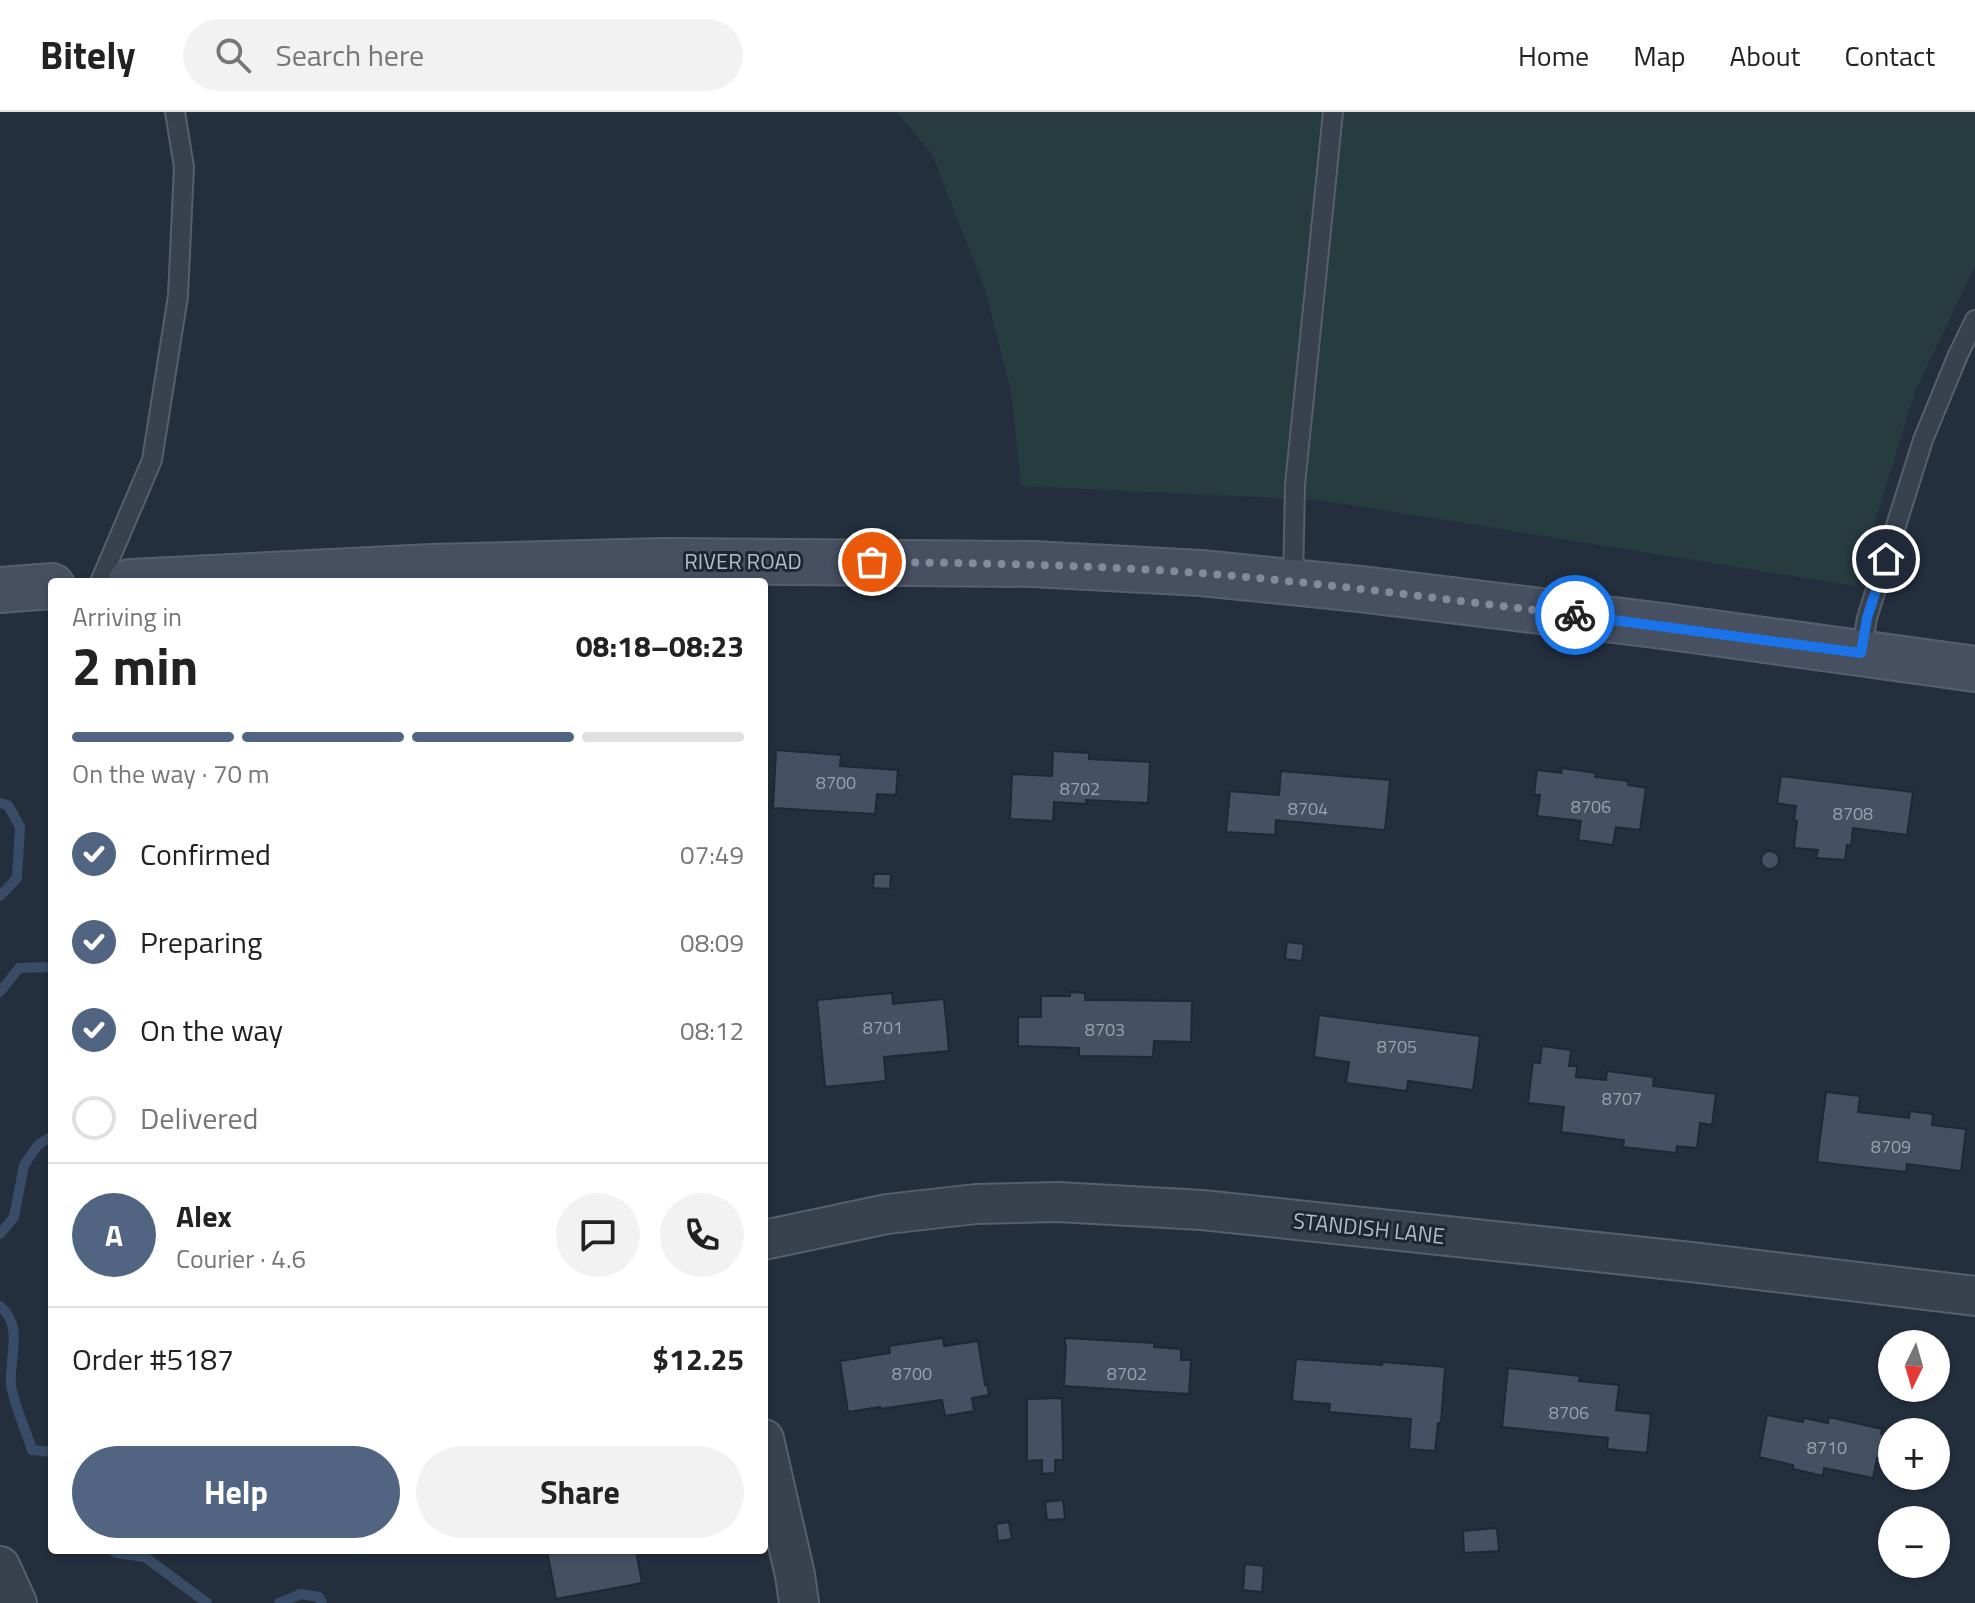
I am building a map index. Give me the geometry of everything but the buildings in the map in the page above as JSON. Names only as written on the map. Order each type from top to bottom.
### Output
[{"type":"main road","name":"RIVER ROAD","points":[[212,578],[416,568],[663,572],[1033,564],[1201,573],[1293,582],[1663,626],[1975,669]]},
{"type":"main road","points":[[0,590],[48,586]]},
{"type":"street","name":"STANDISH LANE","points":[[768,1239],[887,1214],[976,1204],[1058,1202],[1202,1210],[1975,1296]]},
{"type":"street","points":[[768,1457],[799,1603]]},
{"type":"street","points":[[0,1566],[17,1603]]},
{"type":"lane","points":[[102,578],[152,460],[178,296],[184,167],[175,112]]},
{"type":"lane","points":[[1293,582],[1295,485],[1333,112]]},
{"type":"lane","points":[[1861,653],[1867,618],[1923,440],[1975,320]]},
{"type":"green space","points":[[896,112],[1975,112],[1975,266],[1915,392],[1855,586],[1320,500],[1021,486],[1011,390],[984,287],[932,154]]},
{"type":"waterway","points":[[0,803],[8,805],[20,827],[17,878],[0,896]]},
{"type":"waterway","points":[[0,992],[19,968],[48,967]]},
{"type":"waterway","points":[[0,1234],[14,1217],[24,1165],[38,1145],[48,1139]]},
{"type":"waterway","points":[[0,1306],[12,1323],[14,1332],[11,1374],[14,1399],[32,1450],[48,1452]]},
{"type":"waterway","points":[[123,1554],[145,1557],[207,1603]]},
{"type":"waterway","points":[[279,1603],[301,1594],[319,1597],[322,1603]]},
{"type":"way so far","points":[[872,562],[1033,564],[1201,573],[1575,615]]},
{"type":"route","points":[[1575,615],[1861,653],[1867,618],[1886,559]]}]
